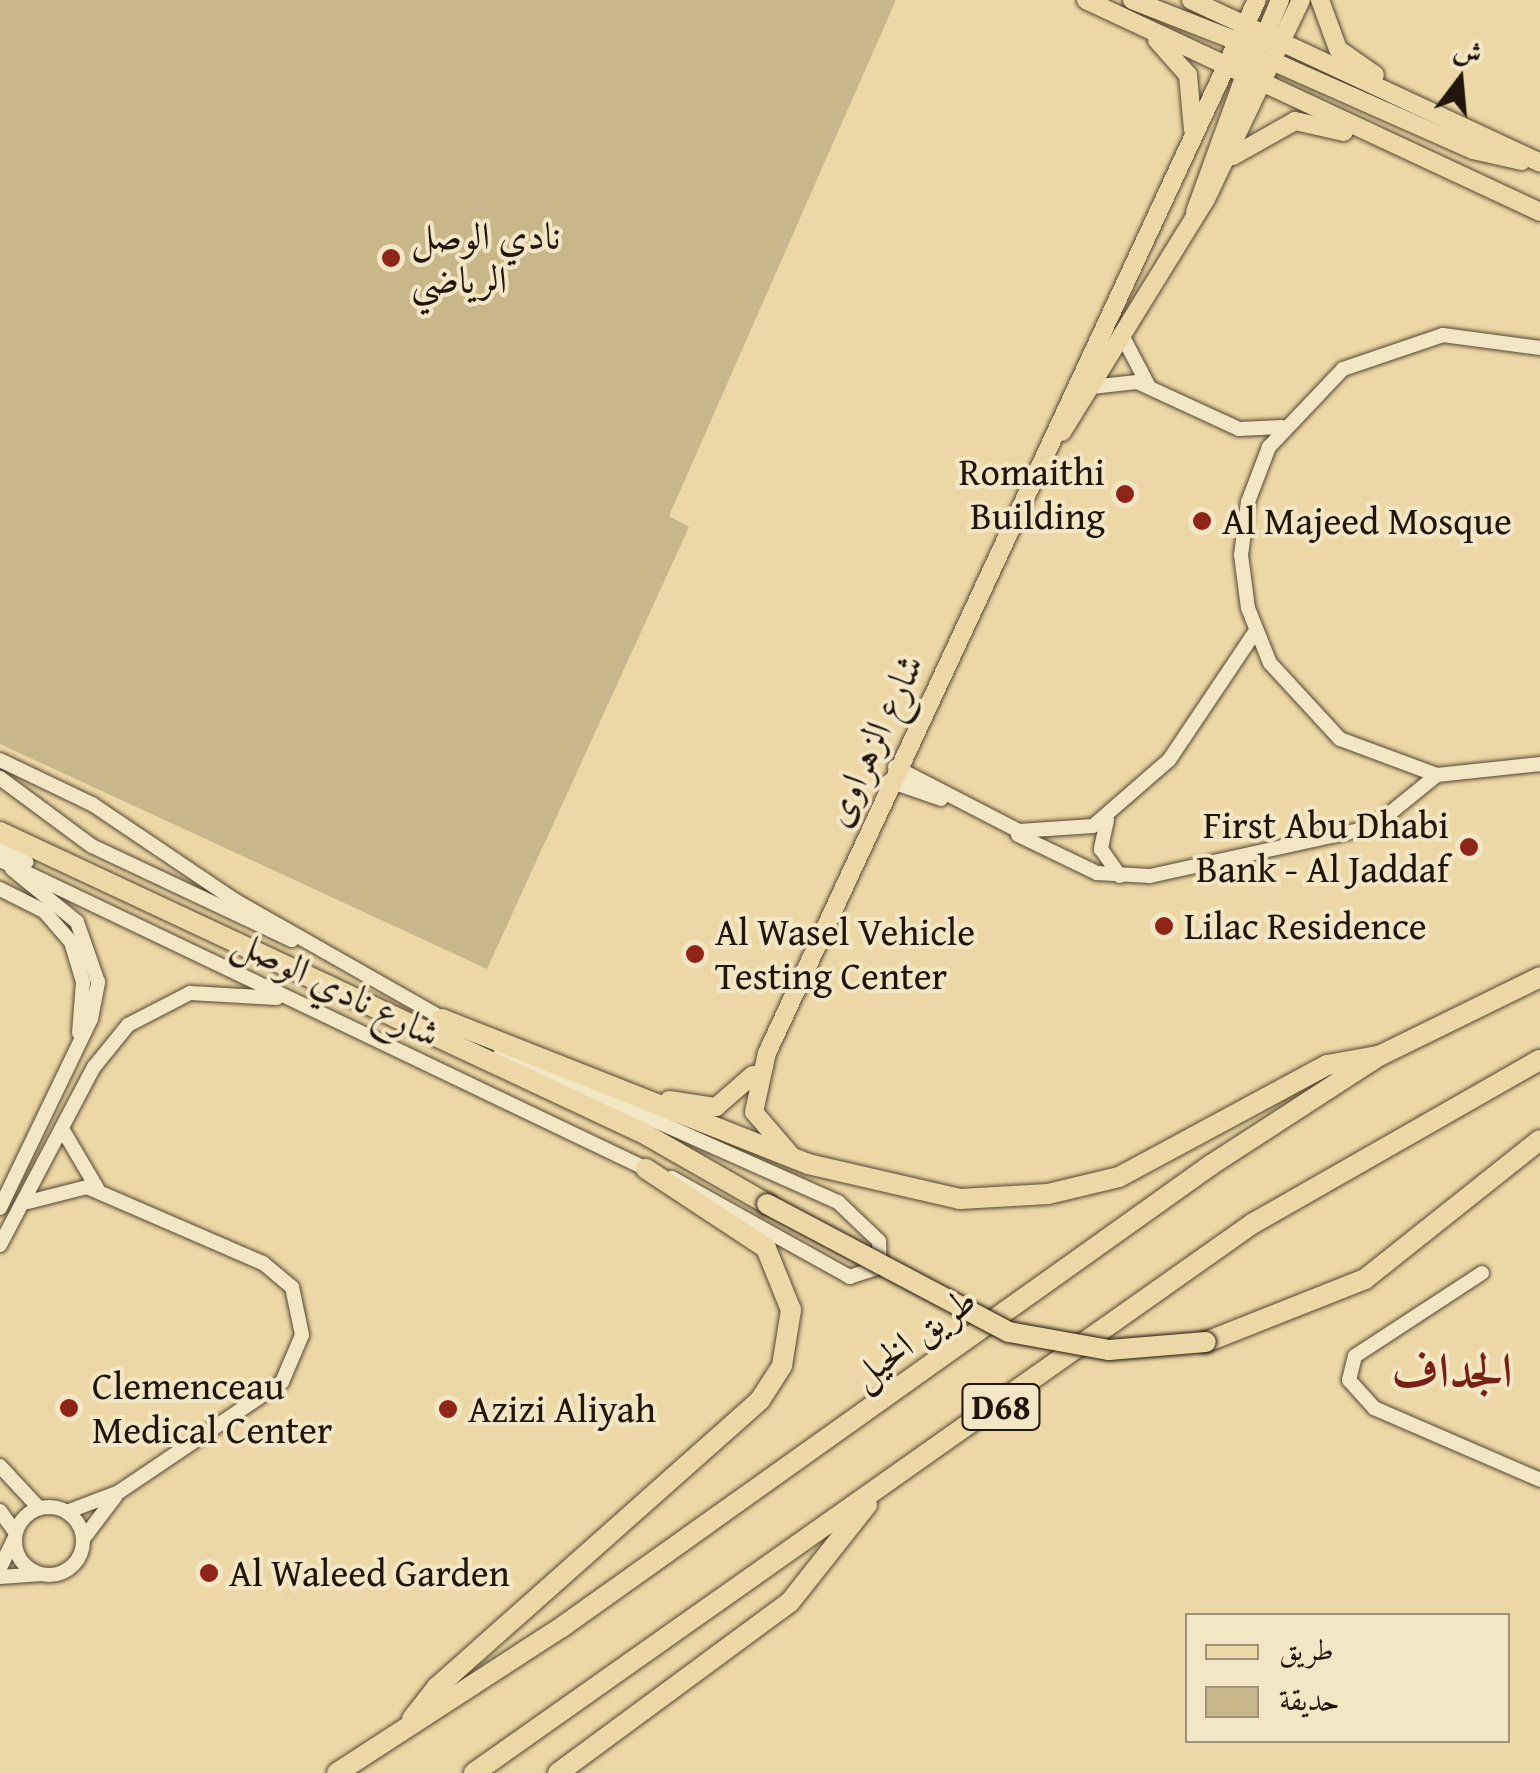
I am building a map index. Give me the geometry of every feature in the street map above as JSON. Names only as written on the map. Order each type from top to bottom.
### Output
[{"type":"highway","points":[[0,832],[645,1134],[767,1204],[1009,1332],[1109,1350],[1206,1342],[1366,1279],[1540,1140]]},
{"type":"highway","name":"طريق الخيل","points":[[337,1773],[1379,1056],[1540,977]]},
{"type":"highway","points":[[442,1018],[637,1090],[808,1164],[934,1197],[1048,1194],[1132,1173],[1315,1071],[1379,1056]]},
{"type":"highway","name":"D68","points":[[474,1773],[870,1498],[1252,1224],[1540,1060]]},
{"type":"highway","points":[[408,1726],[436,1687],[760,1400],[782,1366],[791,1310],[776,1262],[743,1226],[646,1170]]},
{"type":"highway","points":[[558,1773],[790,1602],[870,1498]]},
{"type":"main road","points":[[1086,0],[1227,65],[1258,54],[1410,103],[1539,162]]},
{"type":"main road","points":[[1132,0],[1472,150],[1539,162]]},
{"type":"main road","points":[[1190,0],[1245,26],[1258,54],[1392,144],[1540,212]]},
{"type":"main road","points":[[1245,26],[1258,0]]},
{"type":"main road","points":[[1193,222],[1212,149],[1280,0]]},
{"type":"main road","name":"شارع الزهراوى","points":[[1043,456],[1124,339],[1193,222],[1225,165],[1258,54],[1300,0]]},
{"type":"main road","points":[[1320,0],[1338,49],[1410,103]]},
{"type":"main road","points":[[1133,22],[1188,75],[1190,145]]},
{"type":"main road","name":"شارع الزهراوى","points":[[808,1164],[758,1122],[754,1094],[767,1053],[892,774],[1227,65]]},
{"type":"main road","points":[[1225,165],[1250,139],[1294,121],[1392,144]]},
{"type":"main road","name":"شارع الزهراوى","points":[[637,1090],[716,1107],[741,1093],[767,1053]]},
{"type":"street","points":[[1540,348],[1464,334],[1401,343],[1334,375],[1282,427],[1259,468],[1241,555],[1255,632],[1280,680],[1323,726],[1376,759],[1436,775],[1540,764]]},
{"type":"street","points":[[1124,339],[1148,386]]},
{"type":"street","points":[[1090,387],[1148,386],[1239,429],[1282,427]]},
{"type":"street","points":[[1239,429],[1259,468]]},
{"type":"street","points":[[1005,827],[1064,834],[1107,820],[1170,760],[1255,632]]},
{"type":"street","name":"شارع نادي الوصل","points":[[0,760],[92,804],[307,943],[442,1018],[838,1202],[879,1241],[880,1267],[850,1278],[721,1199],[646,1170],[5,862]]},
{"type":"street","points":[[892,774],[1124,878],[1373,828],[1436,775]]},
{"type":"street","name":"شارع نادي الوصل","points":[[0,778],[92,846],[307,943]]},
{"type":"street","points":[[1107,820],[1101,849],[1124,878]]},
{"type":"street","points":[[0,848],[202,956]]},
{"type":"street","points":[[1,1205],[76,1048],[97,994],[90,945],[68,912],[5,862]]},
{"type":"street","points":[[0,889],[44,911],[71,942],[83,982],[76,1048]]},
{"type":"street","points":[[0,1246],[28,1202],[104,1052],[154,1007],[215,991],[292,1000]]},
{"type":"street","points":[[64,1132],[80,1171],[102,1191]]},
{"type":"street","points":[[0,1466],[39,1508],[66,1512],[119,1492],[282,1382],[302,1335],[292,1287],[275,1270],[102,1191],[72,1186],[28,1202]]},
{"type":"street","points":[[1482,1273],[1356,1356],[1350,1380],[1374,1408],[1540,1480]]},
{"type":"street","points":[[0,1577],[68,1570],[84,1539],[119,1492]]},
{"type":"street","points":[[0,1568],[15,1535],[39,1508]]},
{"type":"street","points":[[0,1511],[15,1535],[20,1560],[40,1574]]},
{"type":"street","points":[[66,1512],[84,1539]]},
{"type":"green space","name":"نادي الوصل الرياضي","points":[[0,0],[896,0],[669,516],[689,527],[487,969],[0,744]]},
{"type":"place","name":"نادي الوصل الرياضي","points":[[391,258]]},
{"type":"place","name":"Romaithi Building","points":[[1125,494]]},
{"type":"place","name":"Al Majeed Mosque","points":[[1202,521]]},
{"type":"place","name":"First Abu Dhabi Bank - Al Jaddaf","points":[[1469,847]]},
{"type":"place","name":"Lilac Residence","points":[[1164,926]]},
{"type":"place","name":"Al Wasel Vehicle Testing Center","points":[[695,954]]},
{"type":"place","name":"Clemenceau Medical Center","points":[[69,1408]]},
{"type":"place","name":"Azizi Aliyah","points":[[448,1409]]},
{"type":"place","name":"Al Waleed Garden","points":[[209,1573]]},
{"type":"district","name":"الجداف","points":[[1452,1370]]}]
